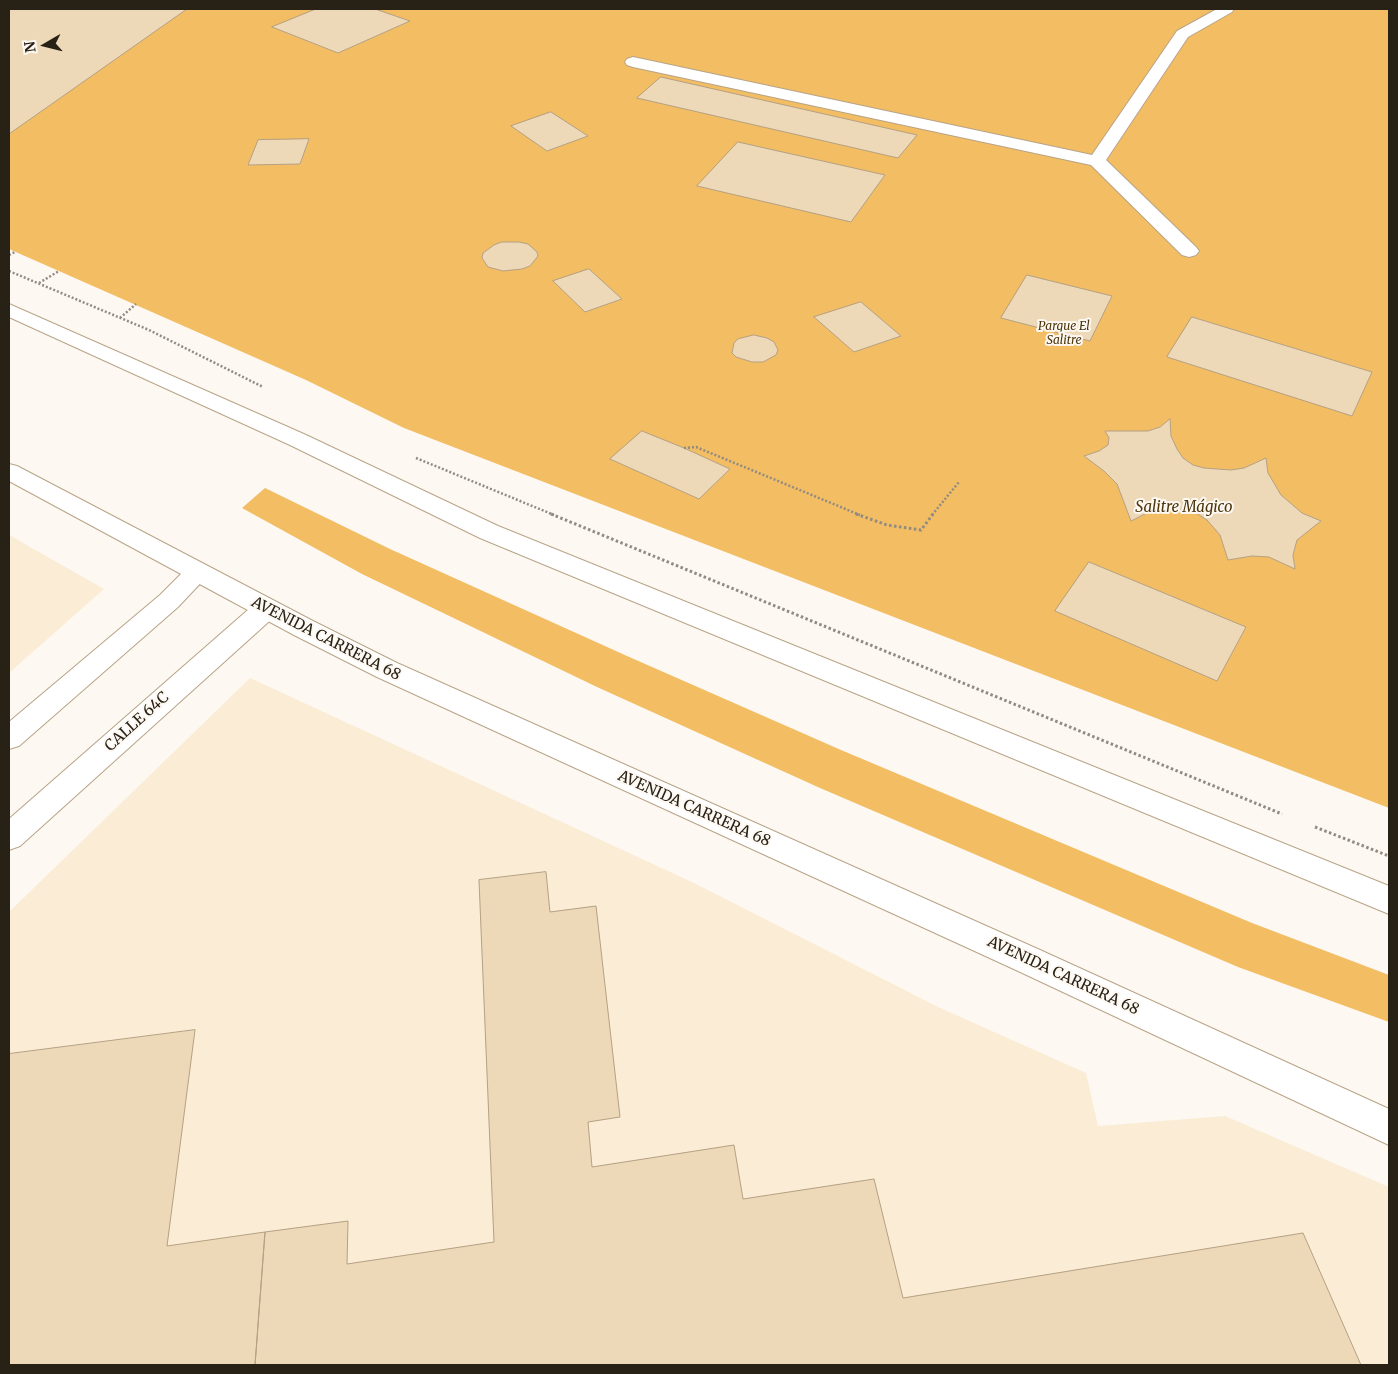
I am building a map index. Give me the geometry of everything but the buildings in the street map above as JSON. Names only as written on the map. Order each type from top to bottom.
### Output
[{"type":"main road","points":[[1097,161],[1182,34],[1227,9]]},
{"type":"main road","points":[[634,62],[1097,161],[1189,251]]},
{"type":"main road","points":[[9,310],[298,440],[489,532],[1389,900]]},
{"type":"main road","name":"AVENIDA CARRERA 68","points":[[9,471],[72,507],[324,640],[387,670],[1028,960],[1389,1126]]},
{"type":"main road","points":[[9,738],[169,601],[198,572]]},
{"type":"main road","name":"CALLE 64C","points":[[9,837],[266,609]]},
{"type":"path","points":[[9,255],[15,252]]},
{"type":"path","points":[[9,271],[149,330],[266,388]]},
{"type":"path","points":[[38,284],[59,271]]},
{"type":"path","points":[[120,318],[136,304]]},
{"type":"path","points":[[684,448],[696,447],[824,502],[887,525],[921,530],[940,503],[959,482]]},
{"type":"path","points":[[414,457],[1288,816]]},
{"type":"path","points":[[1307,824],[1389,856]]},
{"type":"shaded area","points":[[9,535],[104,589],[9,673]]},
{"type":"shaded area","points":[[250,678],[694,883],[938,1007],[1086,1073],[1098,1126],[1225,1116],[1389,1187],[1389,1365],[9,1365],[9,912]]},
{"type":"green space","name":"Parque El Salitre","points":[[9,9],[1389,9],[1389,808],[404,428],[306,380],[9,249]]},
{"type":"green space","points":[[265,488],[390,549],[841,750],[1252,923],[1389,975],[1389,1022],[1238,967],[820,788],[597,687],[362,574],[242,508]]},
{"type":"park label","name":"Salitre Mágico","points":[[1184,508]]}]
